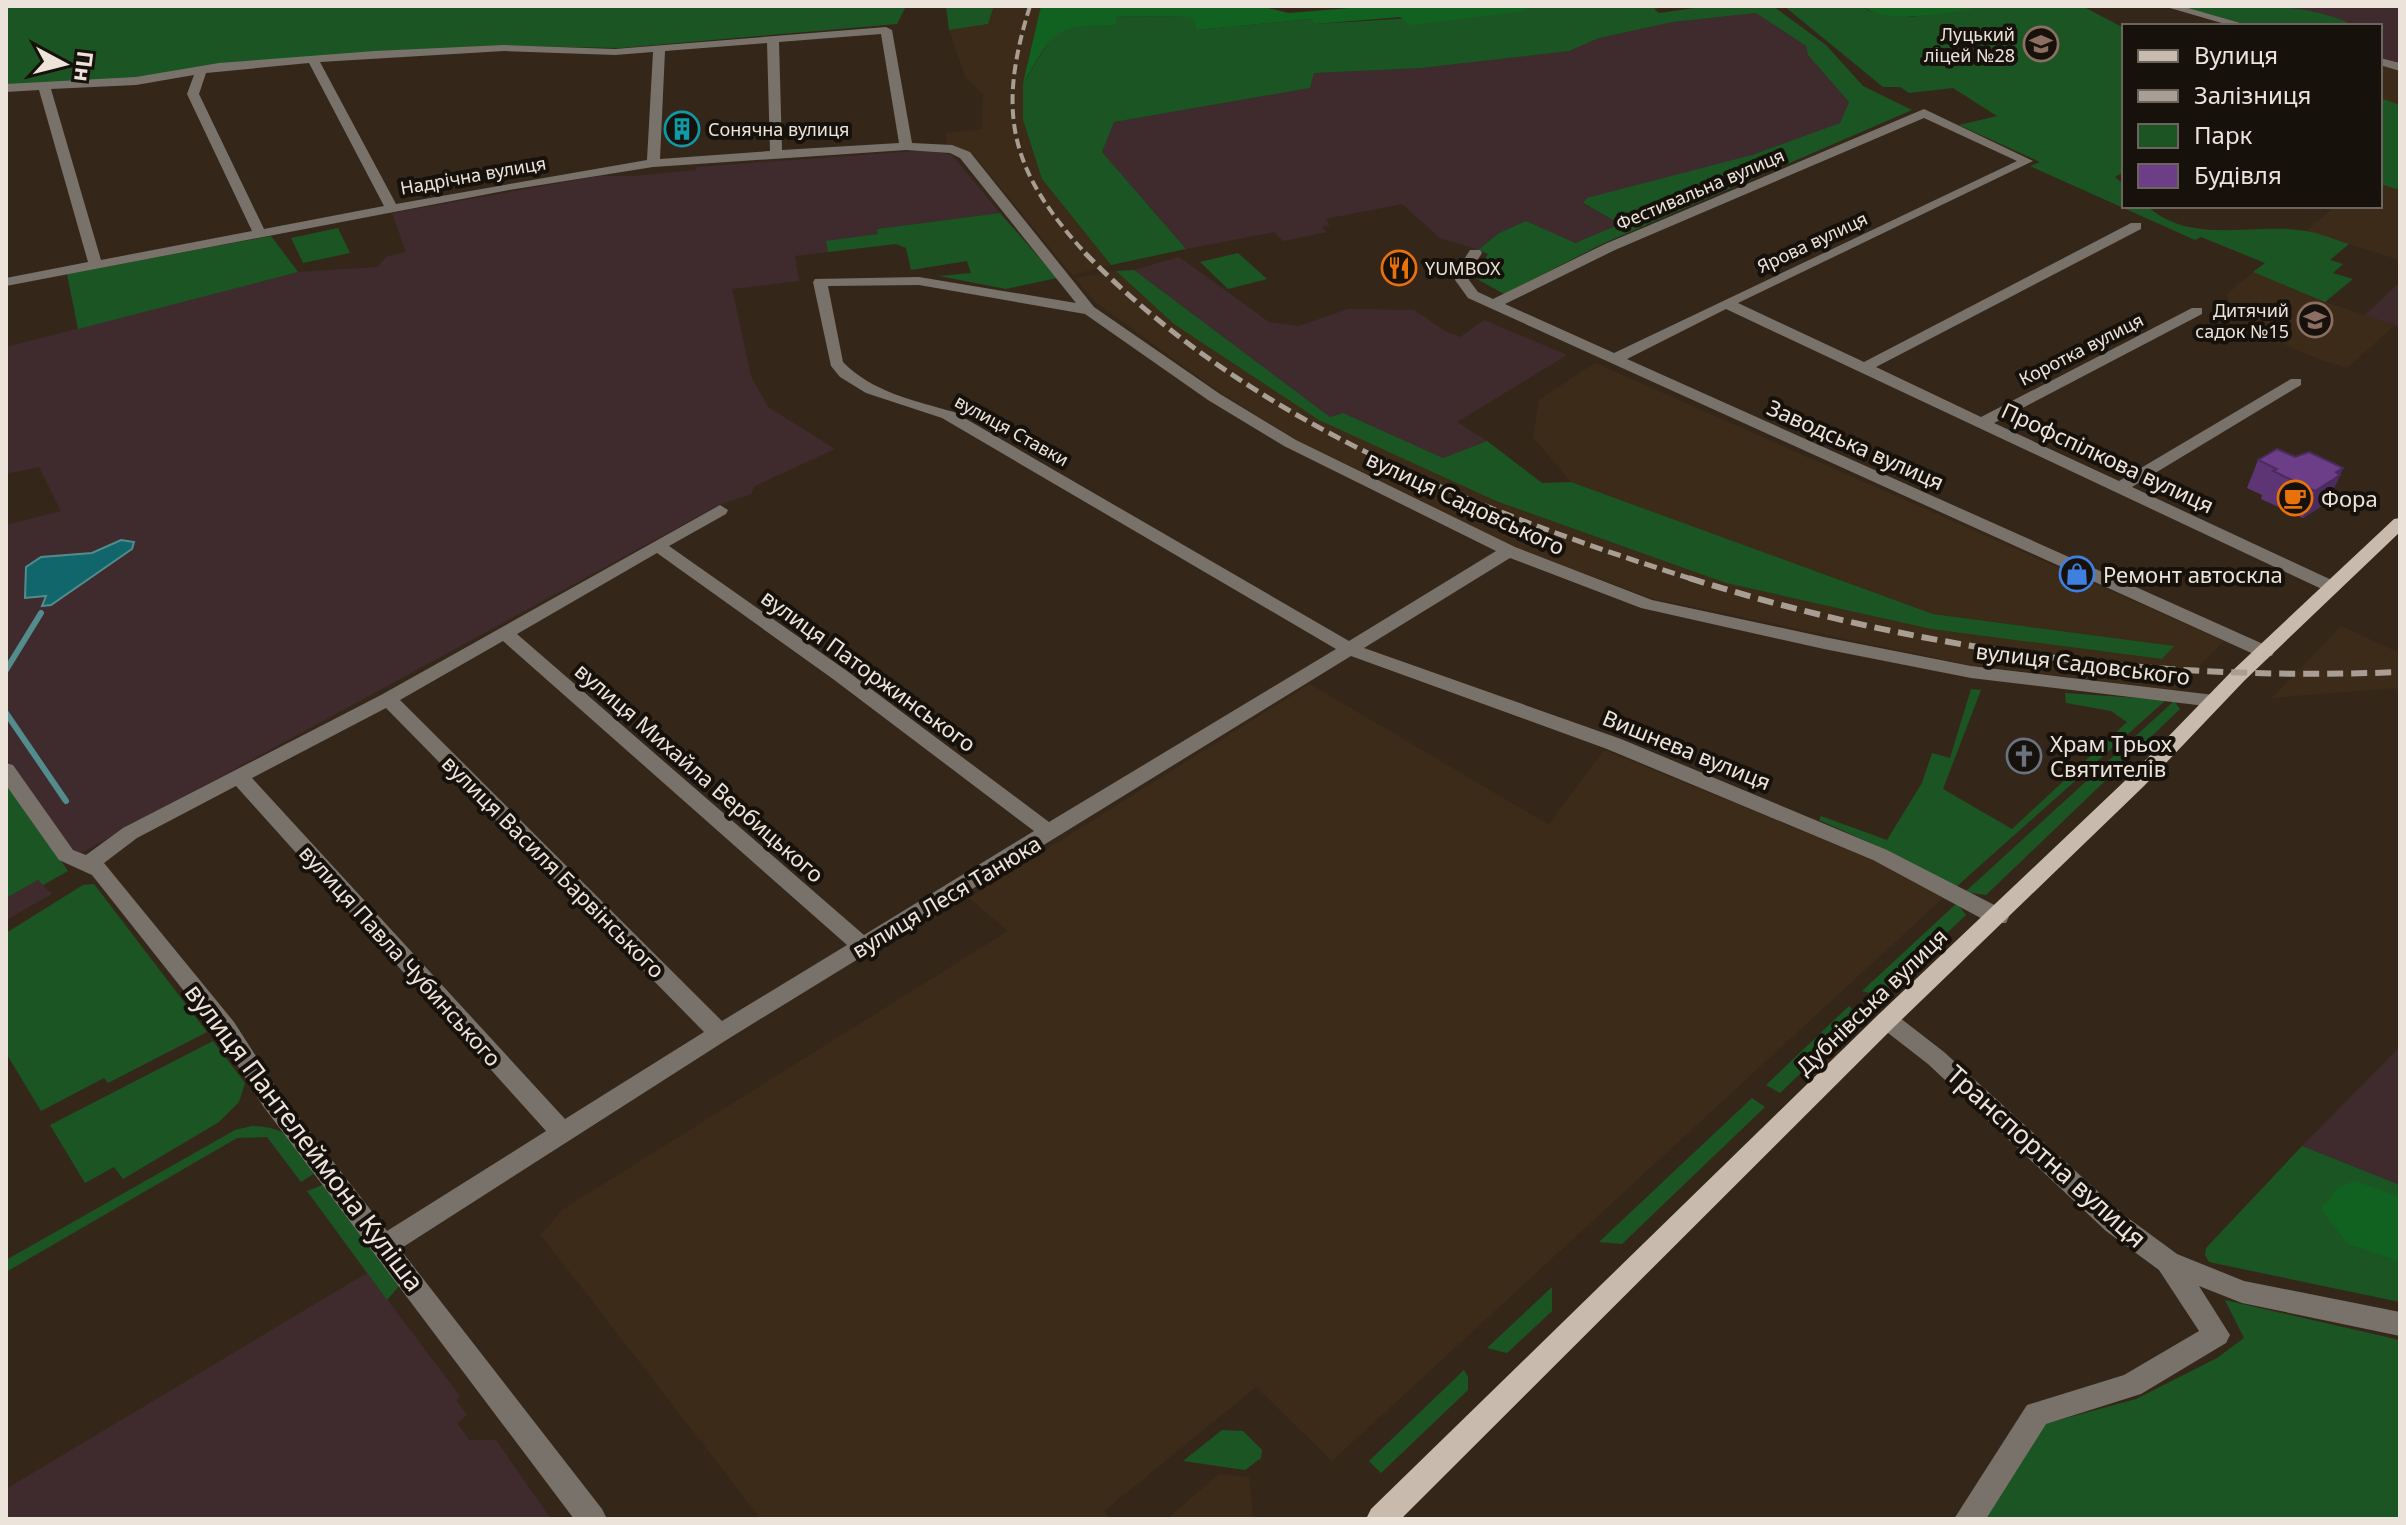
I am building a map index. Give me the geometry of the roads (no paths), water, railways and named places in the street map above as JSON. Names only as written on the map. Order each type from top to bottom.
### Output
[{"type":"main road","name":"Дубнівська вулиця","points":[[1381,1519],[1887,1020],[1998,917],[2214,701],[2400,523]]},
{"type":"street","points":[[2168,6],[2237,24]]},
{"type":"street","points":[[6,88],[136,81],[313,59],[504,48],[615,52],[886,30],[906,146]]},
{"type":"street","points":[[773,41],[776,153]]},
{"type":"street","points":[[653,163],[659,48]]},
{"type":"street","points":[[313,59],[392,208]]},
{"type":"street","points":[[201,71],[193,94],[260,234]]},
{"type":"street","points":[[44,86],[96,265]]},
{"type":"street","name":"Ярова вулиця","points":[[1614,359],[2027,161],[1924,113]]},
{"type":"street","name":"Фестивальна вулиця","points":[[1493,304],[1610,247],[1924,113]]},
{"type":"street","name":"Надрічна вулиця","points":[[6,282],[392,208],[653,163],[906,146],[952,149]]},
{"type":"street","name":"вулиця Садовського","points":[[952,149],[965,155],[1089,310],[1214,397],[1290,443],[1509,551],[1647,604],[1824,643],[1971,672],[2214,701]]},
{"type":"street","points":[[1865,367],[2136,226]]},
{"type":"street","name":"Заводська вулиця","points":[[1475,253],[1464,270],[1462,280],[1473,295],[2265,652]]},
{"type":"street","name":"вулиця Ставки","points":[[1089,310],[919,281],[820,282],[836,363],[843,372],[895,400],[948,415],[1348,648]]},
{"type":"street","name":"Профспілкова вулиця","points":[[1726,303],[2332,587]]},
{"type":"street","name":"Коротка вулиця","points":[[1983,422],[2197,311]]},
{"type":"street","points":[[2121,487],[2296,382]]},
{"type":"street","points":[[87,865],[130,833],[388,699],[720,510]]},
{"type":"street","name":"вулиця Паторжинського","points":[[658,546],[840,675],[1050,833]]},
{"type":"street","name":"вулиця Леся Танюка","points":[[385,1245],[720,1033],[1509,551]]},
{"type":"street","name":"вулиця Михайла Вербицького","points":[[506,634],[862,946]]},
{"type":"street","name":"Вишнева вулиця","points":[[1348,648],[1614,744],[1880,855],[1998,917]]},
{"type":"street","name":"вулиця Василя Барвінського","points":[[388,699],[720,1033]]},
{"type":"street","name":"вулиця Пантелеймона Куліша","points":[[6,770],[66,855],[100,870],[226,1028],[271,1099],[592,1519]]},
{"type":"street","name":"вулиця Павла Чубинського","points":[[240,778],[562,1132]]},
{"type":"street","name":"Транспортна вулиця","points":[[1887,1020],[1936,1058],[2115,1223],[2168,1262],[2242,1292],[2400,1324]]},
{"type":"street","points":[[1969,1519],[2037,1414],[2131,1385],[2217,1335],[2168,1262]]},
{"type":"water","points":[[121,540],[134,542],[132,549],[51,605],[42,606],[46,596],[25,598],[26,567],[41,557],[92,553]]},
{"type":"waterway","points":[[6,670],[41,613]]},
{"type":"waterway","points":[[6,713],[66,801]]},
{"type":"railway","points":[[1030,6],[1014,79],[1013,110],[1017,140],[1026,168],[1041,196],[1086,254]]},
{"type":"railway","points":[[1086,254],[1149,312],[1218,365],[1292,412],[1369,454],[1449,491],[1530,523],[1695,580]]},
{"type":"railway","points":[[1689,578],[1863,625],[2040,656],[2220,672],[2400,672]]},
{"type":"place","name":"Луцький ліцей №28","points":[[2041,44]]},
{"type":"place","name":"Сонячна вулиця","points":[[682,129]]},
{"type":"place","name":"YUMBOX","points":[[1399,268]]},
{"type":"place","name":"Дитячий садок №15","points":[[2315,320]]},
{"type":"place","name":"Фора","points":[[2295,498]]},
{"type":"place","name":"Ремонт автоскла","points":[[2077,574]]},
{"type":"place","name":"Храм Трьох Святителів","points":[[2024,756]]}]
